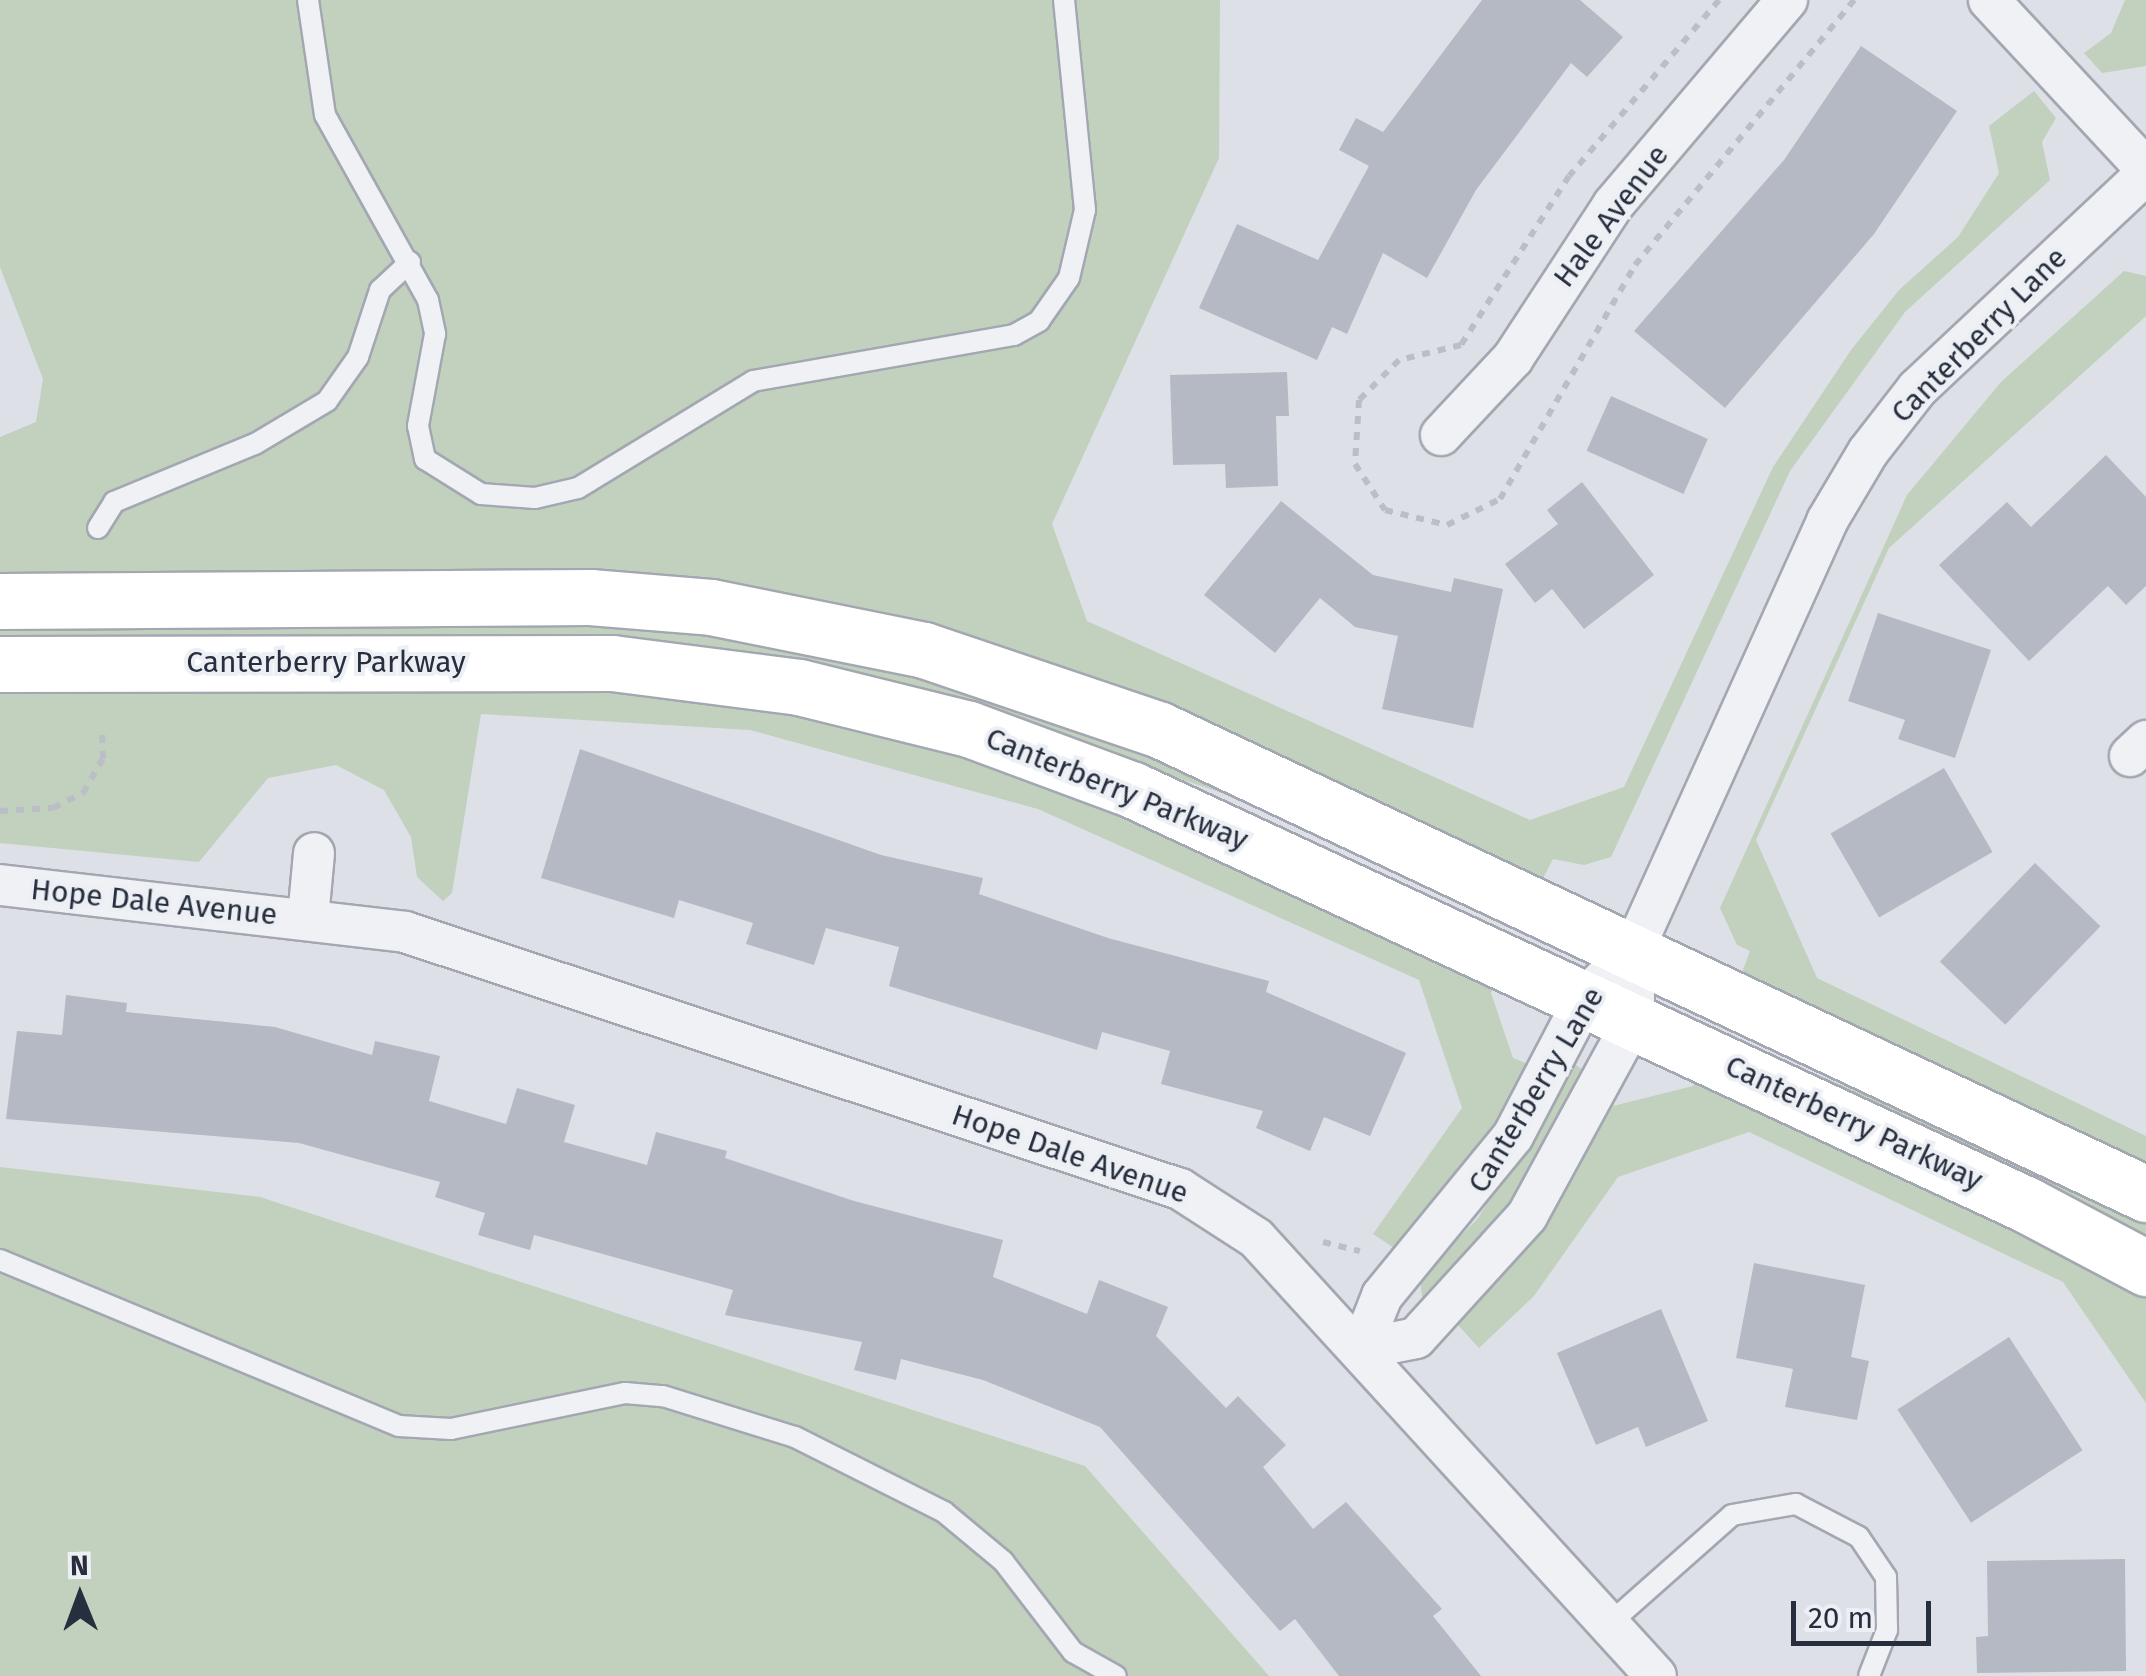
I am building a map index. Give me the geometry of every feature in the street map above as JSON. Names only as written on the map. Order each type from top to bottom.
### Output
[{"type":"street","name":"Hale Avenue","points":[[1440,436],[1512,358],[1614,205],[1787,0]]},
{"type":"street","points":[[1989,0],[2146,172]]},
{"type":"street","name":"Canterberry Lane","points":[[1361,1349],[1382,1296],[1504,1151],[1585,998],[1634,949],[1827,521],[1868,452],[1917,389],[2146,172]]},
{"type":"street","points":[[0,600],[562,596],[821,626],[1108,708],[1634,949],[2146,1194]]},
{"type":"street","name":"Canterberry Parkway","points":[[0,664],[612,663],[836,695],[1070,764],[1634,1020],[2146,1268]]},
{"type":"street","name":"Hope Dale Avenue","points":[[308,918],[314,853]]},
{"type":"street","name":"Hope Dale Avenue","points":[[0,885],[405,932],[1180,1189],[1256,1238],[1656,1676]]},
{"type":"street","name":"Canterberry Lane","points":[[1361,1349],[1416,1338],[1496,1258],[1573,1144],[1634,1020],[1634,949]]},
{"type":"lane","points":[[308,0],[325,115],[410,262],[435,334],[418,443],[440,476],[481,494],[535,498],[578,488],[753,381],[1028,331],[1069,278],[1085,210],[1064,0]]},
{"type":"lane","points":[[98,528],[114,502],[255,444],[327,401],[358,356],[380,290],[410,262]]},
{"type":"lane","points":[[0,1260],[400,1426],[451,1428],[625,1394],[796,1436],[960,1524],[1003,1561],[1072,1652],[1116,1676]]},
{"type":"lane","points":[[1608,1624],[1732,1515],[1796,1504],[1859,1537],[1886,1577],[1887,1630],[1869,1676]]},
{"type":"path","points":[[0,811],[53,808],[83,793],[104,759],[102,735]]},
{"type":"green space","points":[[0,0],[1220,0],[1219,158],[1052,524],[1087,621],[1530,820],[1624,787],[1773,467],[1851,350],[1899,290],[1958,237],[1999,173],[1989,126],[2034,91],[2056,118],[2042,142],[2050,180],[1905,312],[1790,471],[1611,857],[1584,865],[1553,859],[1540,884],[1011,655],[0,580],[0,437],[36,422],[43,379],[0,267]]},
{"type":"green space","points":[[2125,0],[2146,0],[2146,66],[2102,73],[2084,53],[2111,33]]},
{"type":"green space","points":[[2124,271],[2146,276],[2146,316],[1889,548],[1756,840],[1817,978],[2146,1136],[2146,1172],[1740,978],[1750,951],[1737,945],[1720,908],[1907,495],[2001,382]]},
{"type":"green space","points":[[499,614],[789,638],[1094,724],[1377,861],[1219,792],[969,707],[0,646],[0,618]]},
{"type":"green space","points":[[507,676],[727,694],[1041,773],[1498,977],[1491,993],[1513,1058],[1528,1064],[1496,1129],[1397,1250],[1373,1234],[1462,1108],[1419,980],[1038,809],[750,730],[481,714],[452,893],[443,901],[417,877],[411,837],[384,790],[336,765],[268,778],[199,862],[0,843],[0,681]]},
{"type":"green space","points":[[1773,1056],[2146,1217],[2146,1247]]},
{"type":"green space","points":[[1575,1064],[1588,1074],[1523,1193],[1430,1300],[1422,1297],[1420,1279],[1478,1218]]},
{"type":"green space","points":[[1701,1074],[2146,1290],[2146,1403],[2063,1282],[1749,1132],[1618,1177],[1534,1296],[1479,1348],[1457,1324],[1556,1205],[1613,1106],[1693,1086]]},
{"type":"green space","points":[[0,1167],[260,1197],[1085,1466],[1269,1676],[0,1676]]},
{"type":"building","points":[[1482,0],[1580,0],[1623,37],[1587,77],[1571,63],[1476,190],[1427,278],[1383,253],[1347,334],[1332,327],[1317,360],[1199,308],[1237,224],[1318,260],[1369,166],[1339,150],[1356,118],[1383,132]]},
{"type":"building","points":[[1861,46],[1957,111],[1874,234],[1725,408],[1634,331],[1784,160]]},
{"type":"building","points":[[1287,372],[1289,416],[1276,416],[1278,486],[1226,488],[1225,464],[1173,465],[1170,375]]},
{"type":"building","points":[[1611,396],[1708,439],[1683,494],[1587,451]]},
{"type":"building","points":[[2106,455],[2146,497],[2146,586],[2126,605],[2108,586],[2029,661],[1939,565],[2007,502],[2031,527]]},
{"type":"building","points":[[1582,482],[1654,575],[1584,629],[1552,589],[1535,603],[1505,564],[1558,524],[1547,510]]},
{"type":"building","points":[[1281,501],[1373,575],[1451,592],[1454,578],[1503,589],[1473,728],[1382,709],[1398,636],[1355,627],[1320,598],[1275,653],[1204,595]]},
{"type":"building","points":[[1878,613],[1991,650],[1955,758],[1898,739],[1905,720],[1848,701]]},
{"type":"building","points":[[580,749],[881,855],[983,878],[979,894],[1108,938],[1269,981],[1266,992],[1406,1053],[1370,1136],[1324,1117],[1310,1151],[1256,1128],[1263,1111],[1161,1084],[1170,1051],[1102,1032],[1097,1050],[889,986],[899,947],[826,928],[814,965],[746,944],[753,923],[679,900],[674,918],[541,878]]},
{"type":"building","points":[[1944,768],[1992,852],[1879,918],[1831,834]]},
{"type":"building","points":[[2035,863],[2100,926],[2005,1025],[1940,962]]},
{"type":"building","points":[[66,995],[127,1003],[126,1012],[275,1027],[372,1055],[375,1041],[440,1056],[429,1101],[506,1124],[517,1088],[575,1105],[564,1142],[647,1165],[656,1132],[727,1151],[725,1158],[854,1201],[1003,1240],[993,1277],[1087,1314],[1099,1280],[1168,1307],[1156,1336],[1226,1408],[1238,1396],[1286,1445],[1263,1467],[1313,1529],[1346,1502],[1442,1609],[1433,1616],[1481,1676],[1339,1676],[1295,1619],[1280,1631],[1100,1427],[983,1380],[901,1359],[896,1380],[854,1370],[862,1342],[725,1315],[733,1290],[534,1235],[530,1250],[478,1235],[485,1213],[435,1197],[440,1182],[299,1143],[6,1119],[17,1031],[62,1035]]},
{"type":"building","points":[[1754,1263],[1865,1285],[1851,1357],[1869,1361],[1857,1420],[1785,1407],[1793,1369],[1736,1358]]},
{"type":"building","points":[[1661,1309],[1708,1421],[1646,1447],[1638,1427],[1596,1445],[1557,1353]]},
{"type":"building","points":[[2009,1337],[2083,1450],[1971,1523],[1897,1409]]},
{"type":"building","points":[[2125,1559],[2126,1671],[1977,1673],[1976,1637],[1988,1636],[1987,1561]]}]
